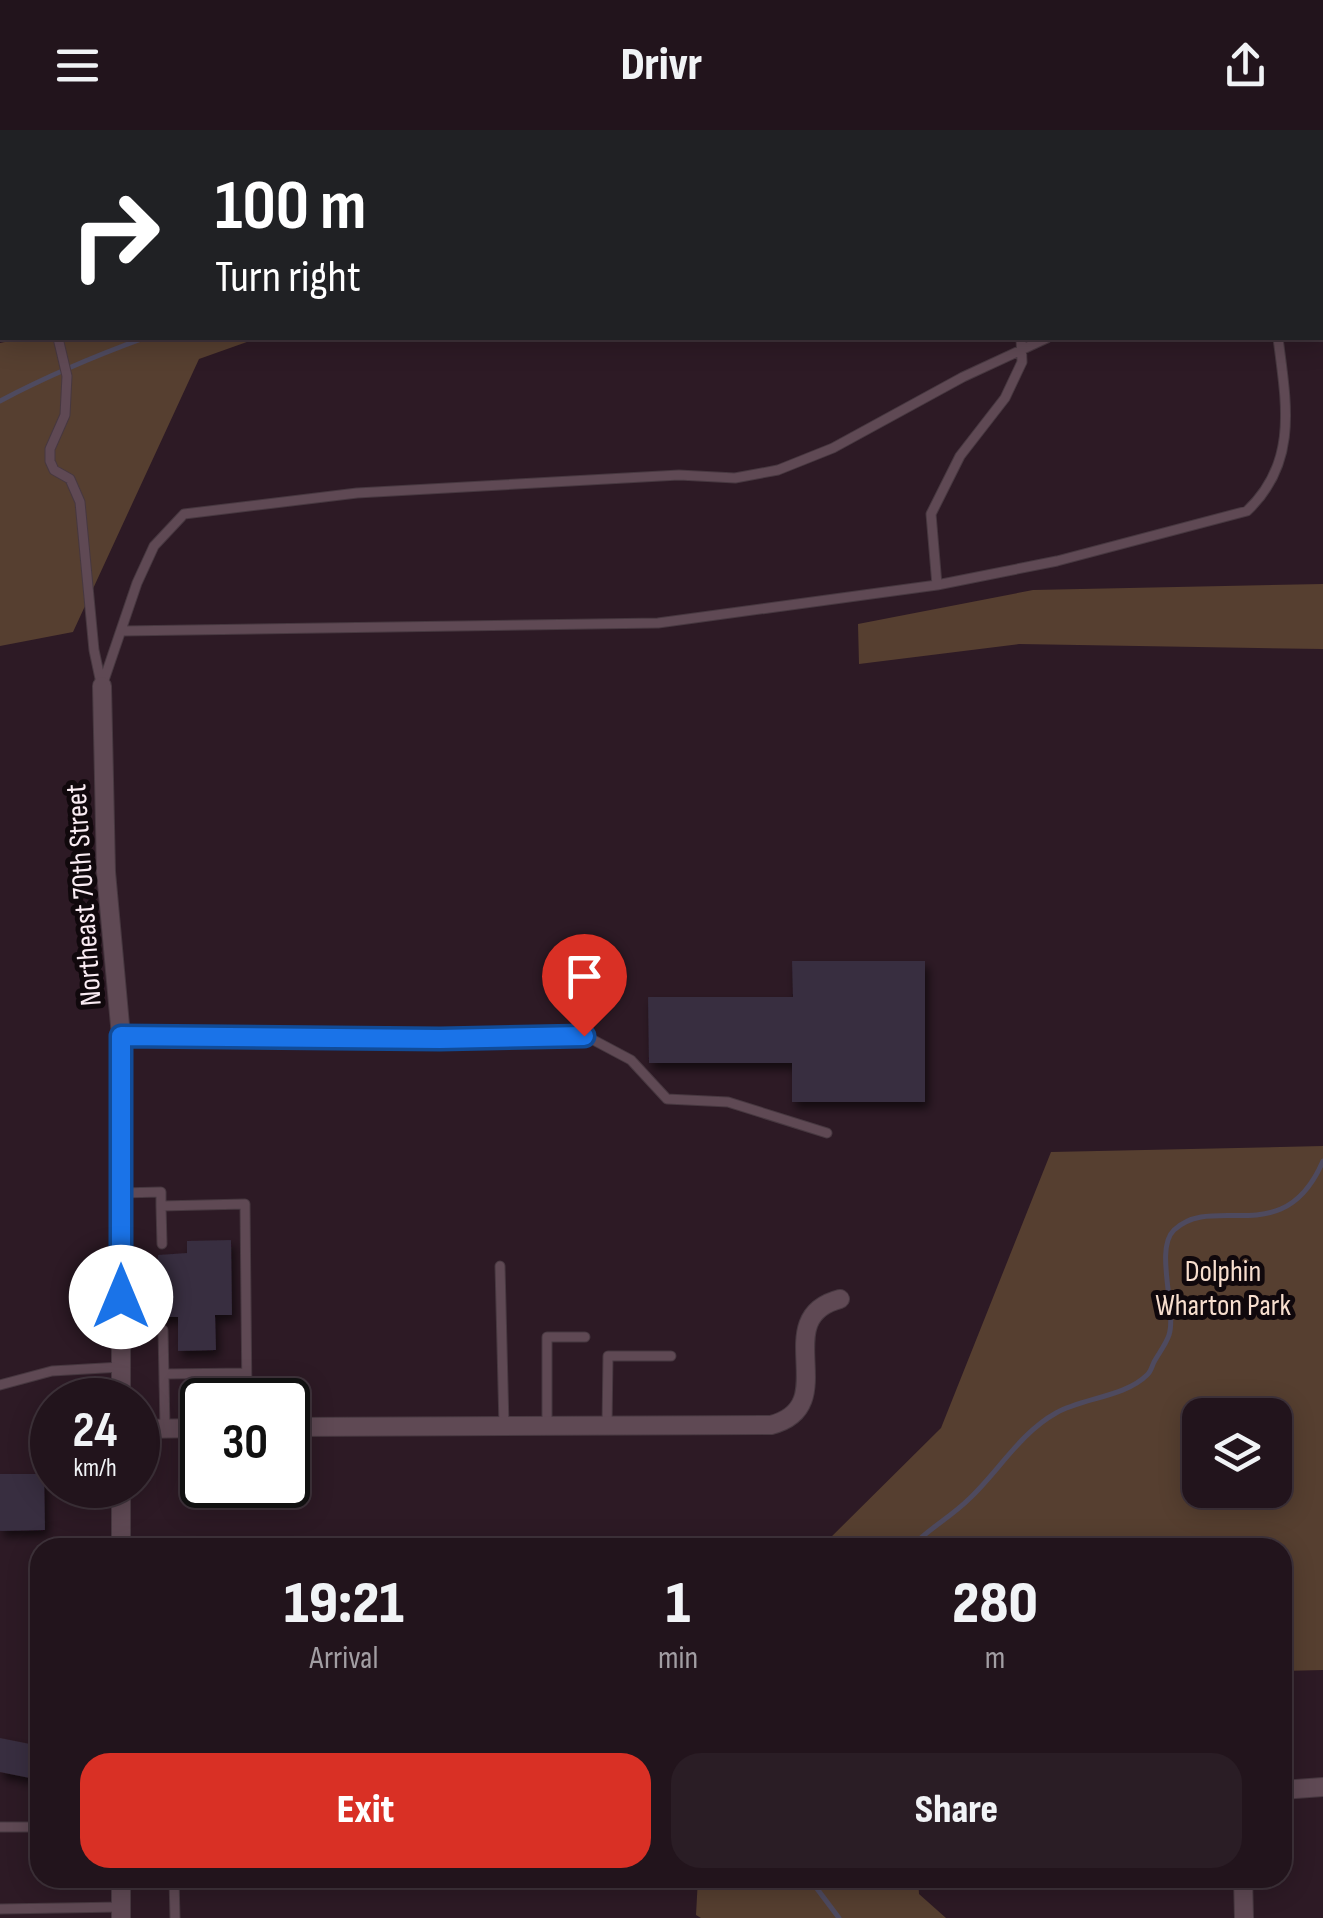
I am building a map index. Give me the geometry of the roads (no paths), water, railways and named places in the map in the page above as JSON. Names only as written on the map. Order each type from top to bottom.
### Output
[{"type":"street","name":"Northeast 70th Street","points":[[102,686],[106,872],[121,1036],[121,1378]]},
{"type":"street","points":[[310,1427],[770,1425],[786,1421],[799,1410],[806,1390],[806,1325],[812,1313],[825,1303],[840,1299]]},
{"type":"street","points":[[160,1428],[180,1428]]},
{"type":"street","points":[[121,1508],[121,1538]]},
{"type":"street","points":[[1292,1789],[1323,1787]]},
{"type":"street","points":[[1243,1888],[1244,1918]]},
{"type":"lane","points":[[58,340],[67,376],[65,415],[50,450],[50,462],[54,470],[70,480],[80,502],[94,650],[102,686]]},
{"type":"lane","points":[[937,585],[931,514],[960,456],[1005,398],[1022,362],[1021,340]]},
{"type":"lane","points":[[102,686],[137,583],[154,546],[184,514],[357,493],[678,474],[735,478],[778,470],[833,448],[1042,340]]},
{"type":"lane","points":[[122,631],[658,624],[937,585],[1057,561],[1247,511],[1266,493],[1281,460],[1287,411],[1278,340]]},
{"type":"lane","points":[[121,1036],[584,1036],[631,1060],[667,1099],[728,1102],[827,1133]]},
{"type":"lane","points":[[121,1193],[161,1192],[162,1244]]},
{"type":"lane","points":[[161,1206],[246,1204],[246,1378]]},
{"type":"lane","points":[[500,1266],[504,1426]]},
{"type":"lane","points":[[163,1330],[165,1428]]},
{"type":"lane","points":[[547,1426],[548,1337],[585,1336]]},
{"type":"lane","points":[[607,1426],[608,1356],[671,1356]]},
{"type":"lane","points":[[0,1385],[52,1370],[121,1366]]},
{"type":"lane","points":[[164,1374],[246,1372]]},
{"type":"lane","points":[[0,1827],[30,1827]]},
{"type":"lane","points":[[174,1888],[175,1918]]},
{"type":"lane","points":[[0,1908],[121,1913]]},
{"type":"waterway","points":[[0,401],[139,340]]},
{"type":"waterway","points":[[921,1538],[969,1499],[1043,1421],[1066,1408],[1127,1388],[1148,1374],[1171,1324],[1166,1251],[1174,1230],[1209,1216],[1270,1213],[1289,1205],[1307,1189],[1323,1161]]},
{"type":"waterway","points":[[816,1888],[839,1918]]},
{"type":"park label","name":"Dolphin Wharton Park","points":[[1223,1289]]}]
